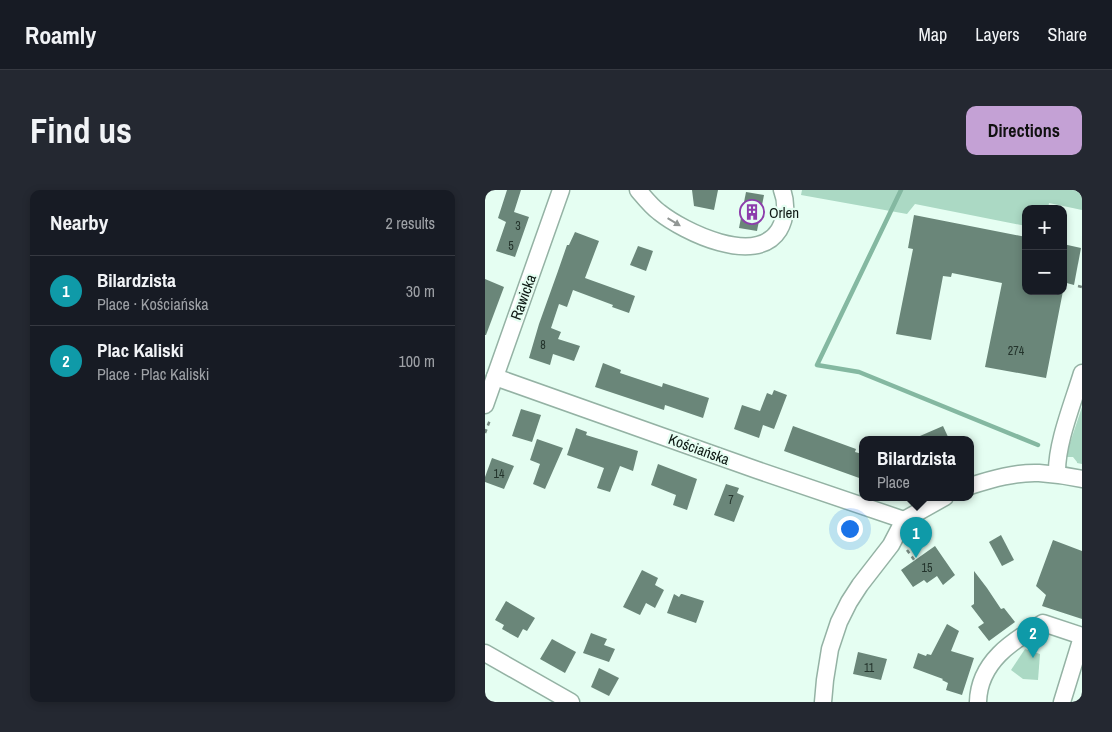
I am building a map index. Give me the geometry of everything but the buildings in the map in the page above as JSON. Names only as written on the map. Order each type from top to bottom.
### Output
[{"type":"street","name":"Rawicka","points":[[485,405],[561,190]]},
{"type":"street","points":[[638,190],[657,211],[690,231],[724,243],[750,247],[765,244],[780,228],[784,220],[785,211],[782,190]]},
{"type":"street","points":[[1057,474],[1062,438],[1082,374]]},
{"type":"street","name":"Kościańska","points":[[495,377],[904,520]]},
{"type":"street","points":[[974,485],[990,479],[1038,473],[1057,474],[1082,479]]},
{"type":"street","points":[[823,702],[830,649],[839,622],[849,602],[891,545],[904,520],[938,501]]},
{"type":"street","points":[[978,702],[984,675],[998,654],[1019,637],[1043,623],[1082,637],[1062,702]]},
{"type":"street","points":[[485,653],[571,702]]},
{"type":"path","points":[[1077,286],[1082,287]]},
{"type":"path","points":[[905,547],[915,560]]},
{"type":"green space","points":[[802,190],[1082,190],[1082,210],[1067,207],[1067,205],[1049,203],[1049,205],[1022,205],[1022,225],[915,204],[907,214],[801,195]]},
{"type":"green space","points":[[1082,407],[1082,464],[1077,463],[1073,457],[1067,457],[1068,446]]},
{"type":"green space","points":[[1025,649],[1040,654],[1038,680],[1023,679],[1011,670]]},
{"type":"waterway","points":[[901,190],[817,365],[859,372],[1038,445]]},
{"type":"place","name":"Orlen","points":[[752,212]]},
{"type":"place","name":"Bilardzista","points":[[916,558]]},
{"type":"place","name":"Plac Kaliski","points":[[1033,658]]}]
